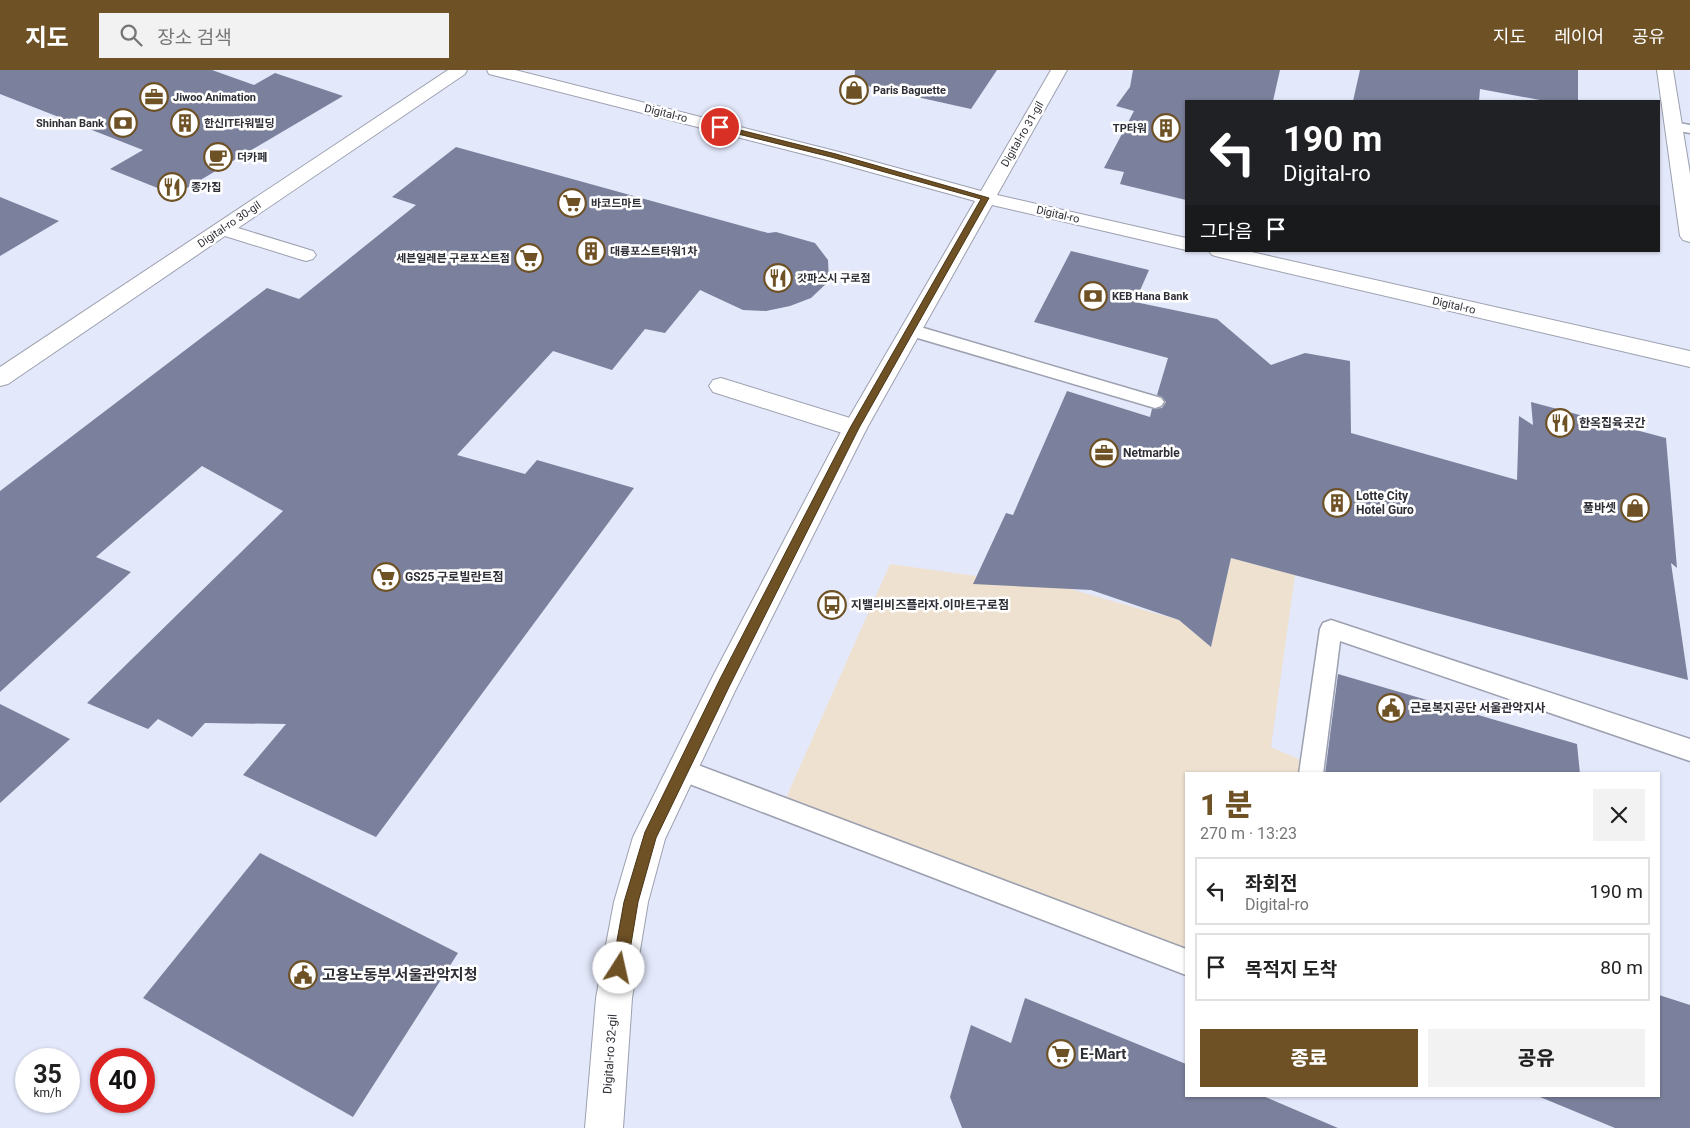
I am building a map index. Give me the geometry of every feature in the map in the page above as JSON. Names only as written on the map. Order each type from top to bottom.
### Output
[{"type":"street","name":"Digital-ro 30-gil","points":[[0,378],[459,70]]},
{"type":"street","name":"Digital-ro","points":[[495,70],[834,156],[985,198],[1185,244]]},
{"type":"street","name":"Digital-ro 31-gil","points":[[985,198],[1059,70]]},
{"type":"street","points":[[1665,70],[1682,128],[1690,236]]},
{"type":"street","name":"Digital-ro 32-gil","points":[[604,1128],[614,998],[631,902],[649,837],[854,428],[985,198]]},
{"type":"street","points":[[222,229],[306,255]]},
{"type":"street","name":"Digital-ro","points":[[1223,252],[1690,359]]},
{"type":"street","points":[[721,386],[854,428]]},
{"type":"lane","points":[[910,330],[1155,402]]},
{"type":"lane","points":[[1311,772],[1331,629],[1690,750]]},
{"type":"lane","points":[[682,770],[1185,962]]},
{"type":"shaded area","points":[[0,70],[1690,70],[1690,1128],[0,1128]]},
{"type":"shaded area","points":[[1231,558],[1295,575],[1271,747],[1312,765],[1311,772],[1185,772],[1185,962],[781,809],[890,564],[1070,589],[1179,620],[1211,647]]},
{"type":"building","name":"한신IT타워빌딩","points":[[0,70],[212,70],[254,85],[275,73],[343,96],[175,195],[110,169],[143,150],[0,94]]},
{"type":"building","points":[[855,70],[997,70],[971,109],[854,83]]},
{"type":"building","name":"TP타워","points":[[1133,70],[1280,70],[1273,100],[1185,100],[1185,200],[1120,184],[1124,172],[1104,168],[1134,111],[1116,106],[1130,87]]},
{"type":"building","points":[[1360,70],[1578,70],[1578,100],[1540,100],[1480,89],[1479,100],[1353,100]]},
{"type":"building","points":[[456,147],[768,233],[776,232],[815,243],[828,260],[829,281],[811,298],[790,306],[766,311],[743,310],[700,290],[665,333],[645,329],[612,370],[553,351],[457,455],[525,474],[537,460],[634,488],[376,837],[243,775],[286,724],[205,723],[192,737],[158,719],[148,729],[87,703],[283,511],[202,466],[96,557],[131,572],[0,692],[0,491],[267,288],[299,299],[416,205],[392,197]]},
{"type":"building","points":[[0,197],[59,221],[0,256]]},
{"type":"building","name":"Lotte City Hotel Guro","points":[[1071,251],[1149,270],[1135,302],[1217,319],[1271,365],[1305,353],[1350,361],[1351,433],[1517,480],[1519,416],[1533,425],[1531,402],[1666,438],[1677,568],[1671,563],[1688,680],[1231,558],[1211,647],[1179,620],[1091,590],[973,584],[1006,513],[1013,515],[1067,391],[1150,417],[1152,409],[1162,408],[1166,402],[1157,395],[1168,358],[1034,322]]},
{"type":"building","name":"근로복지공단 서울관악지사","points":[[1338,674],[1577,744],[1580,772],[1325,772]]},
{"type":"building","points":[[0,704],[70,739],[0,803]]},
{"type":"building","name":"고용노동부 서울관악지청","points":[[260,853],[458,953],[353,1117],[143,998]]},
{"type":"building","points":[[1660,995],[1690,1005],[1690,1128],[1615,1128],[1540,1097],[1660,1097]]},
{"type":"building","name":"E-Mart","points":[[1025,998],[1185,1064],[1185,1097],[1265,1097],[1338,1128],[962,1128],[950,1097],[971,1025],[1011,1043]]},
{"type":"place","name":"Paris Baguette","points":[[854,90]]},
{"type":"place","name":"Jiwoo Animation","points":[[154,97]]},
{"type":"place","name":"Shinhan Bank","points":[[123,123]]},
{"type":"place","name":"한신IT타워빌딩","points":[[185,123]]},
{"type":"place","name":"TP타워","points":[[1166,128]]},
{"type":"place","name":"더카페","points":[[218,157]]},
{"type":"place","name":"종가집","points":[[172,187]]},
{"type":"place","name":"바코드마트","points":[[572,203]]},
{"type":"place","name":"대륭포스트타워1차","points":[[591,251]]},
{"type":"place","name":"세븐일레븐 구로포스트점","points":[[529,258]]},
{"type":"place","name":"갓파스시 구로점","points":[[778,278]]},
{"type":"place","name":"KEB Hana Bank","points":[[1093,296]]},
{"type":"place","name":"한옥집육곳간","points":[[1560,423]]},
{"type":"place","name":"Netmarble","points":[[1104,453]]},
{"type":"place","name":"Lotte City Hotel Guro","points":[[1337,503]]},
{"type":"place","name":"풀바셋","points":[[1635,508]]},
{"type":"place","name":"GS25 구로빌란트점","points":[[386,577]]},
{"type":"place","name":"지밸리비즈플라자.이마트구로점","points":[[832,605]]},
{"type":"place","name":"근로복지공단 서울관악지사","points":[[1391,708]]},
{"type":"place","name":"고용노동부 서울관악지청","points":[[303,975]]},
{"type":"place","name":"E-Mart","points":[[1061,1054]]},
{"type":"route","points":[[619,968],[631,902],[649,837],[724,683],[854,428],[985,198],[720,127]]}]
